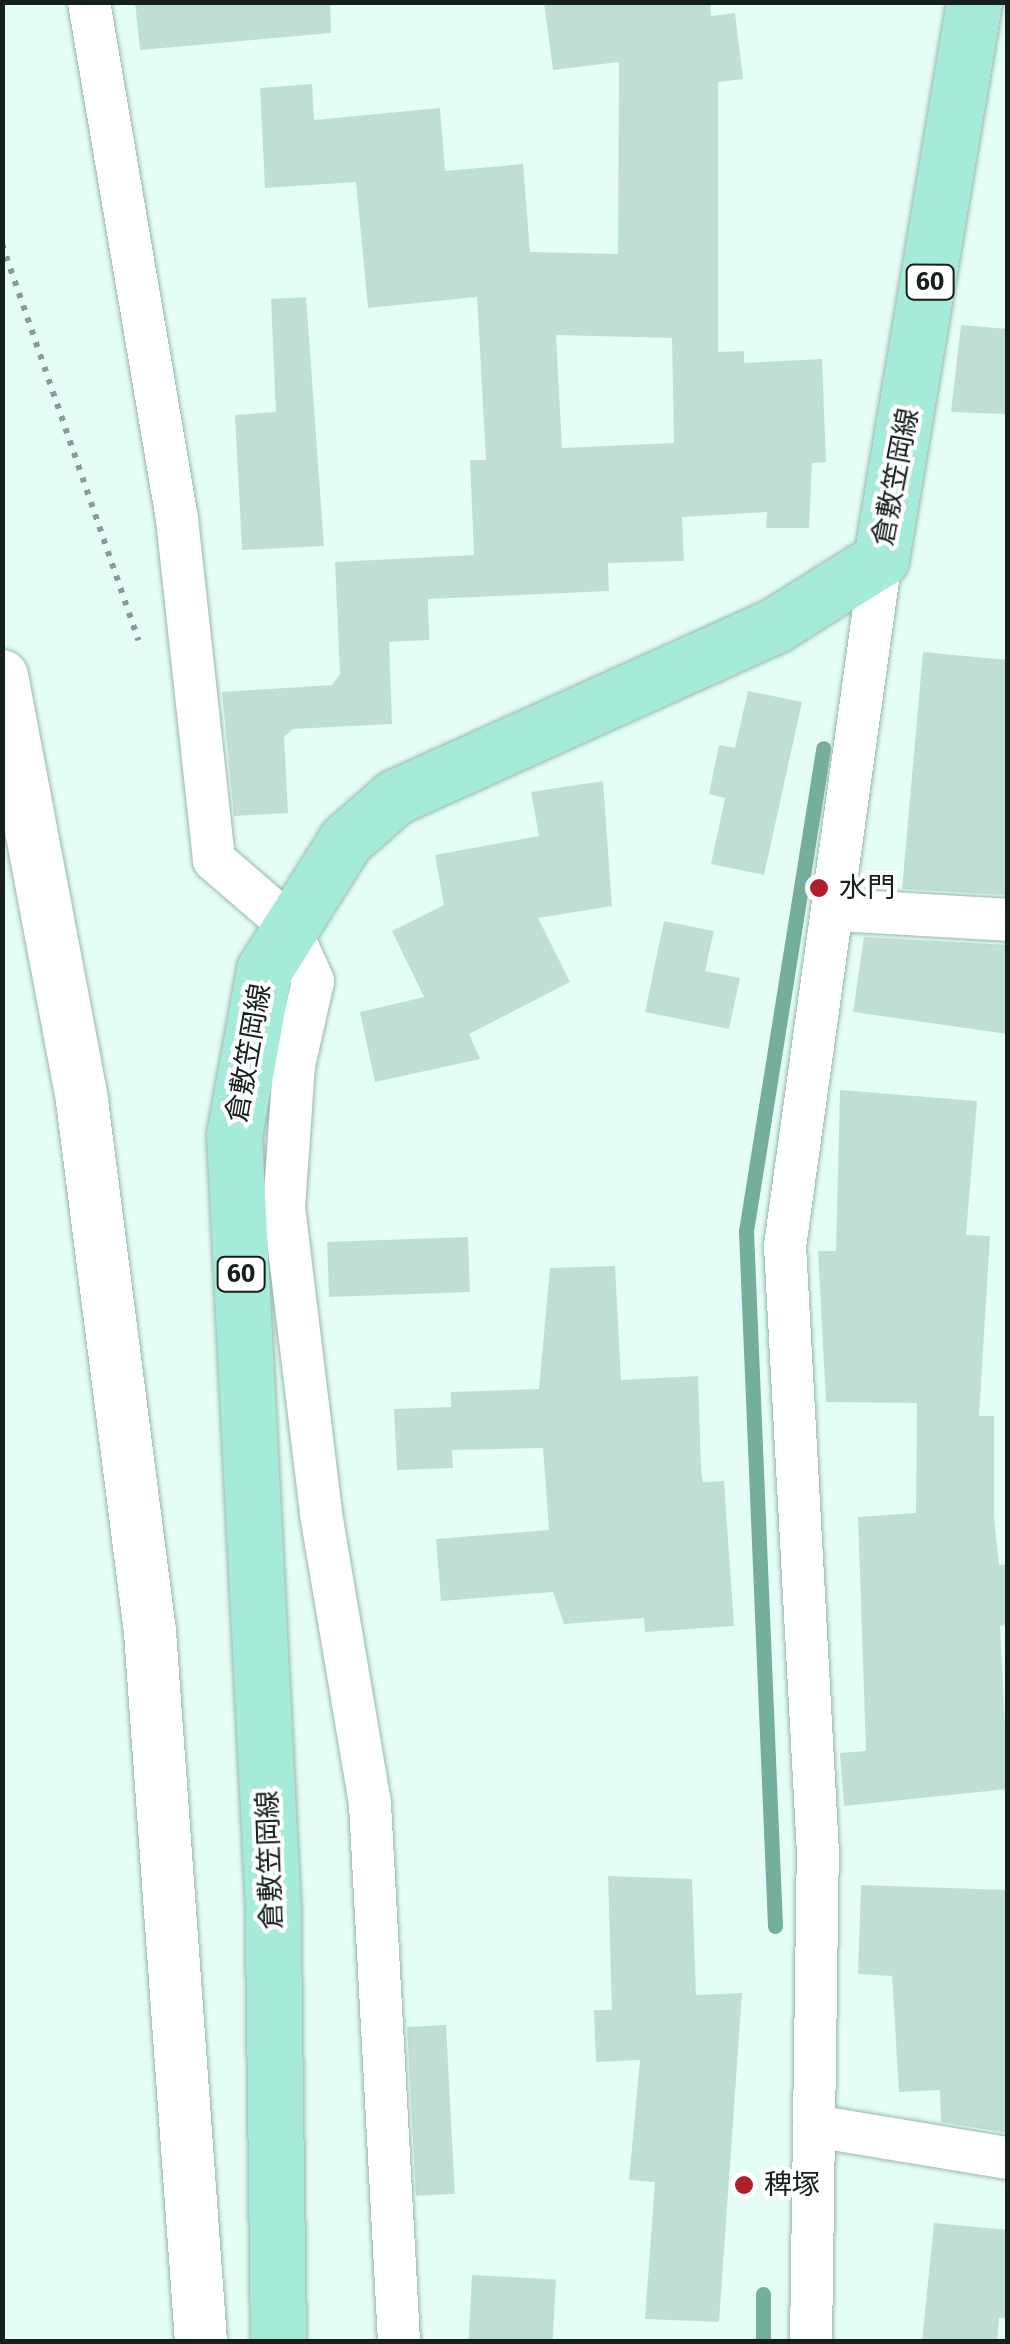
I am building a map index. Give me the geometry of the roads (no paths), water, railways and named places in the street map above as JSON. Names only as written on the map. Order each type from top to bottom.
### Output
[{"type":"main road","name":"倉敷笠岡線","points":[[278,2342],[273,1910],[234,1135],[246,1034],[287,924],[346,840],[395,797],[774,626],[880,559],[974,2]]},
{"type":"street","points":[[89,2],[177,518],[214,860],[287,924],[313,981],[294,1065],[284,1207],[321,1514],[370,1804],[399,2342]]},
{"type":"street","points":[[810,2342],[818,1853],[785,1246],[837,910],[880,559]]},
{"type":"street","points":[[2,676],[82,1101],[150,1632],[201,2342]]},
{"type":"street","points":[[837,910],[1008,920]]},
{"type":"street","points":[[814,2126],[1008,2158]]},
{"type":"waterway","points":[[775,1926],[746,1231],[823,748]]},
{"type":"waterway","points":[[763,2294],[763,2342]]},
{"type":"place","name":"水門","points":[[819,888]]},
{"type":"place","name":"稗塚","points":[[744,2185]]}]
